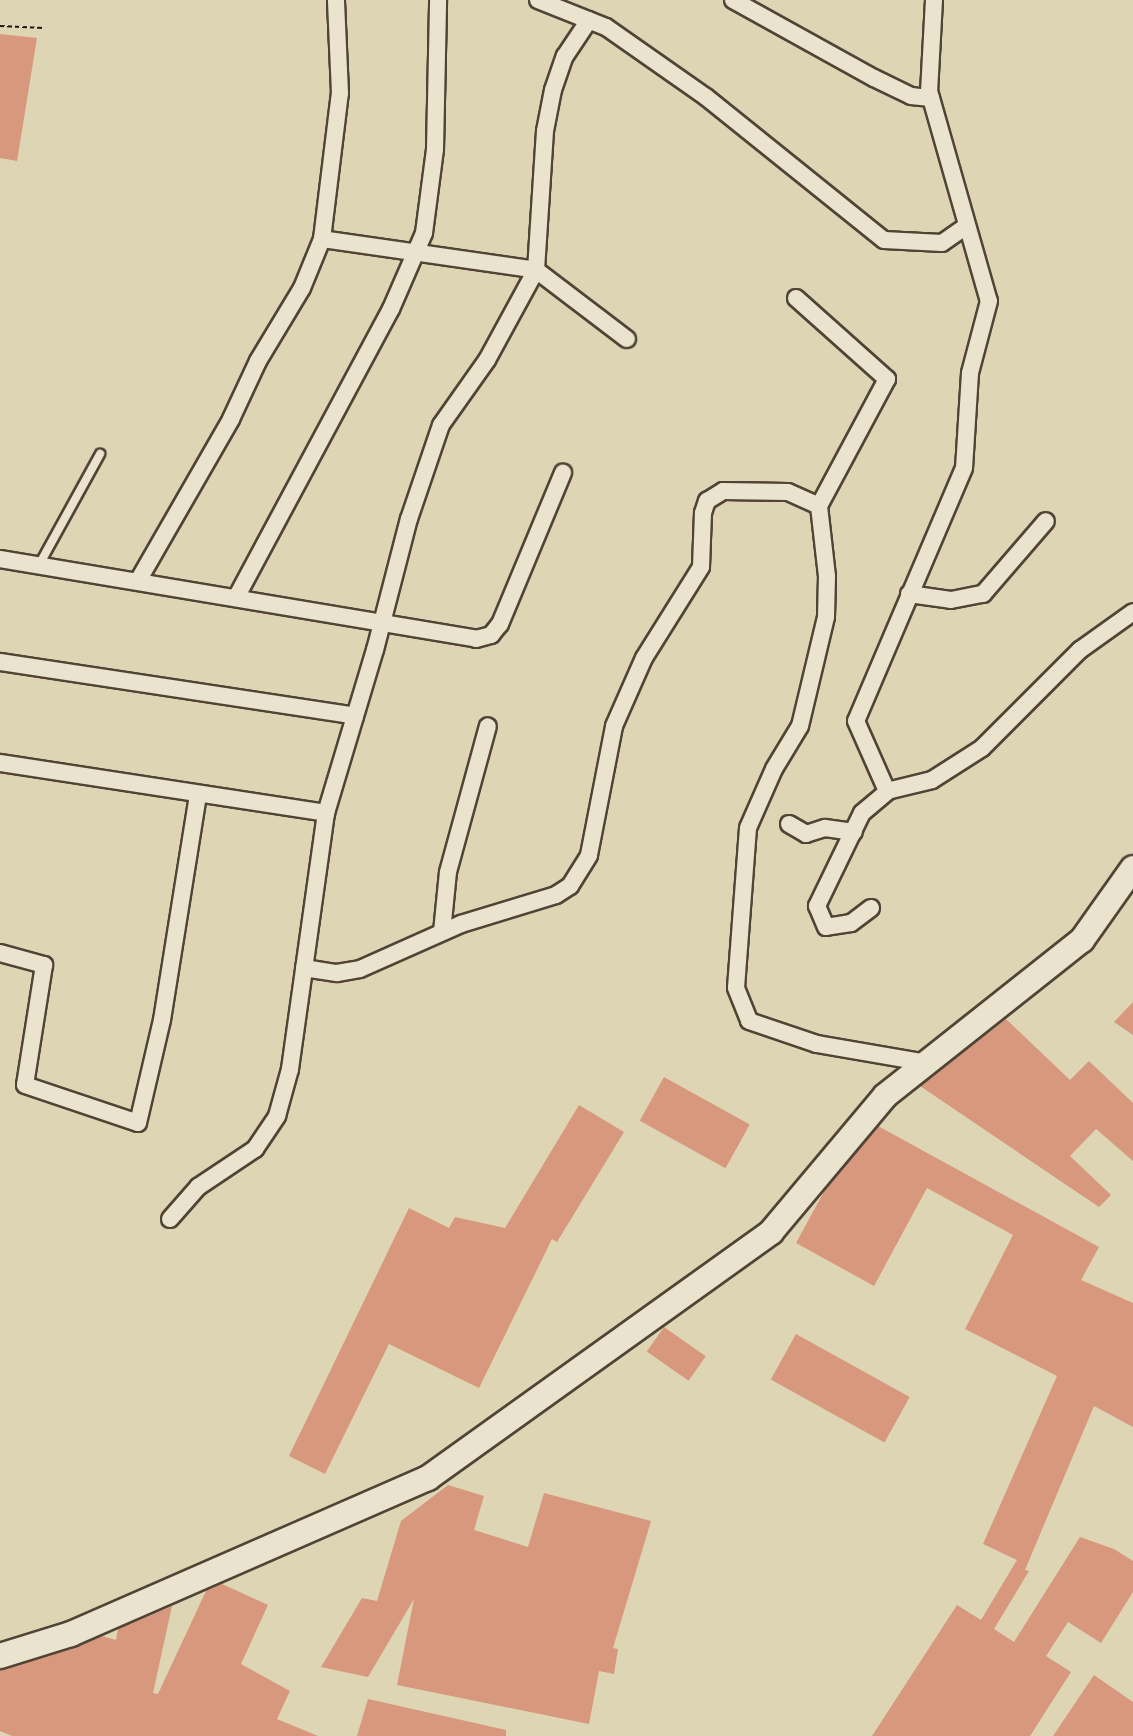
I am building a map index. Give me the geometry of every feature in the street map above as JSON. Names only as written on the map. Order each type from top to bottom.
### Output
[{"type":"street","points":[[138,582],[231,419],[258,361],[302,288],[322,239],[340,93],[336,0]]},
{"type":"street","points":[[237,596],[321,444],[417,254],[429,212],[435,149],[438,0]]},
{"type":"street","points":[[538,0],[606,27],[706,97],[884,240],[942,243],[965,227]]},
{"type":"street","points":[[733,0],[874,78],[911,96],[931,98]]},
{"type":"street","points":[[888,791],[856,721],[964,468],[970,374],[988,301],[965,227],[931,98],[934,0]]},
{"type":"street","points":[[170,1219],[198,1187],[255,1149],[277,1116],[290,1069],[326,813],[383,622],[421,478],[441,425],[487,360],[536,270],[545,131],[553,90],[565,56],[589,20]]},
{"type":"street","points":[[322,239],[536,270],[627,339]]},
{"type":"street","points":[[796,298],[887,378],[819,506],[827,576],[826,617],[800,726],[774,769],[748,828],[736,988],[749,1021],[818,1044],[927,1063]]},
{"type":"street","points":[[0,558],[138,582],[237,596],[477,639],[496,630],[563,473]]},
{"type":"street","points":[[304,968],[337,973],[360,969],[442,932],[556,895],[582,872],[589,855],[614,726],[644,658],[701,567],[703,513],[707,501],[723,491],[788,492],[819,506]]},
{"type":"street","points":[[909,594],[951,600],[983,594],[1046,521]]},
{"type":"street","points":[[871,908],[851,923],[826,927],[817,906],[862,813],[888,791],[932,780],[982,748],[1080,650],[1133,612]]},
{"type":"street","points":[[0,662],[355,716]]},
{"type":"street","points":[[442,932],[448,872],[488,726]]},
{"type":"street","points":[[0,763],[198,796],[326,813]]},
{"type":"street","points":[[0,953],[44,965],[25,1085],[138,1123],[162,1020],[198,796]]},
{"type":"street","points":[[789,824],[806,834],[825,828],[854,832]]},
{"type":"street","points":[[0,1656],[71,1634],[428,1478],[771,1232],[885,1096],[1082,940],[1133,868]]},
{"type":"lane","points":[[39,565],[99,454]]},
{"type":"path","points":[[0,26],[44,28]]},
{"type":"building","points":[[0,34],[37,38],[17,161],[0,158]]},
{"type":"building","points":[[1133,1002],[1133,1035],[1114,1022]]},
{"type":"building","points":[[1006,1019],[1070,1080],[1089,1061],[1133,1103],[1133,1161],[1096,1129],[1070,1156],[1111,1195],[1099,1207],[920,1086]]},
{"type":"building","points":[[664,1077],[750,1125],[725,1168],[640,1121]]},
{"type":"building","points":[[579,1105],[624,1132],[557,1242],[552,1239],[479,1388],[389,1344],[325,1474],[289,1456],[409,1208],[449,1228],[455,1217],[505,1228]]},
{"type":"building","points":[[878,1126],[1099,1247],[1081,1280],[1133,1303],[1133,1427],[1094,1406],[1025,1570],[1029,1571],[994,1629],[1014,1642],[1080,1537],[1114,1549],[1133,1561],[1133,1592],[1101,1643],[1068,1622],[1046,1656],[1071,1672],[1030,1736],[872,1736],[957,1605],[981,1620],[1017,1560],[983,1544],[1057,1376],[965,1329],[1013,1235],[927,1188],[874,1286],[796,1243],[826,1188]]},
{"type":"building","points":[[664,1327],[706,1356],[689,1381],[647,1352]]},
{"type":"building","points":[[796,1334],[910,1397],[884,1443],[771,1379]]},
{"type":"building","points":[[448,1485],[484,1496],[474,1530],[528,1547],[544,1493],[651,1521],[613,1648],[618,1649],[614,1674],[599,1671],[589,1724],[397,1685],[414,1599],[368,1677],[321,1667],[362,1598],[377,1601],[401,1521]]},
{"type":"building","points":[[222,1584],[268,1605],[241,1664],[290,1691],[277,1719],[318,1736],[12,1736],[0,1731],[0,1670],[102,1636],[116,1640],[118,1629],[172,1606],[153,1693],[158,1694],[206,1591]]},
{"type":"building","points":[[1094,1675],[1133,1702],[1133,1736],[1053,1736]]},
{"type":"building","points":[[368,1699],[506,1730],[506,1736],[357,1736]]}]
